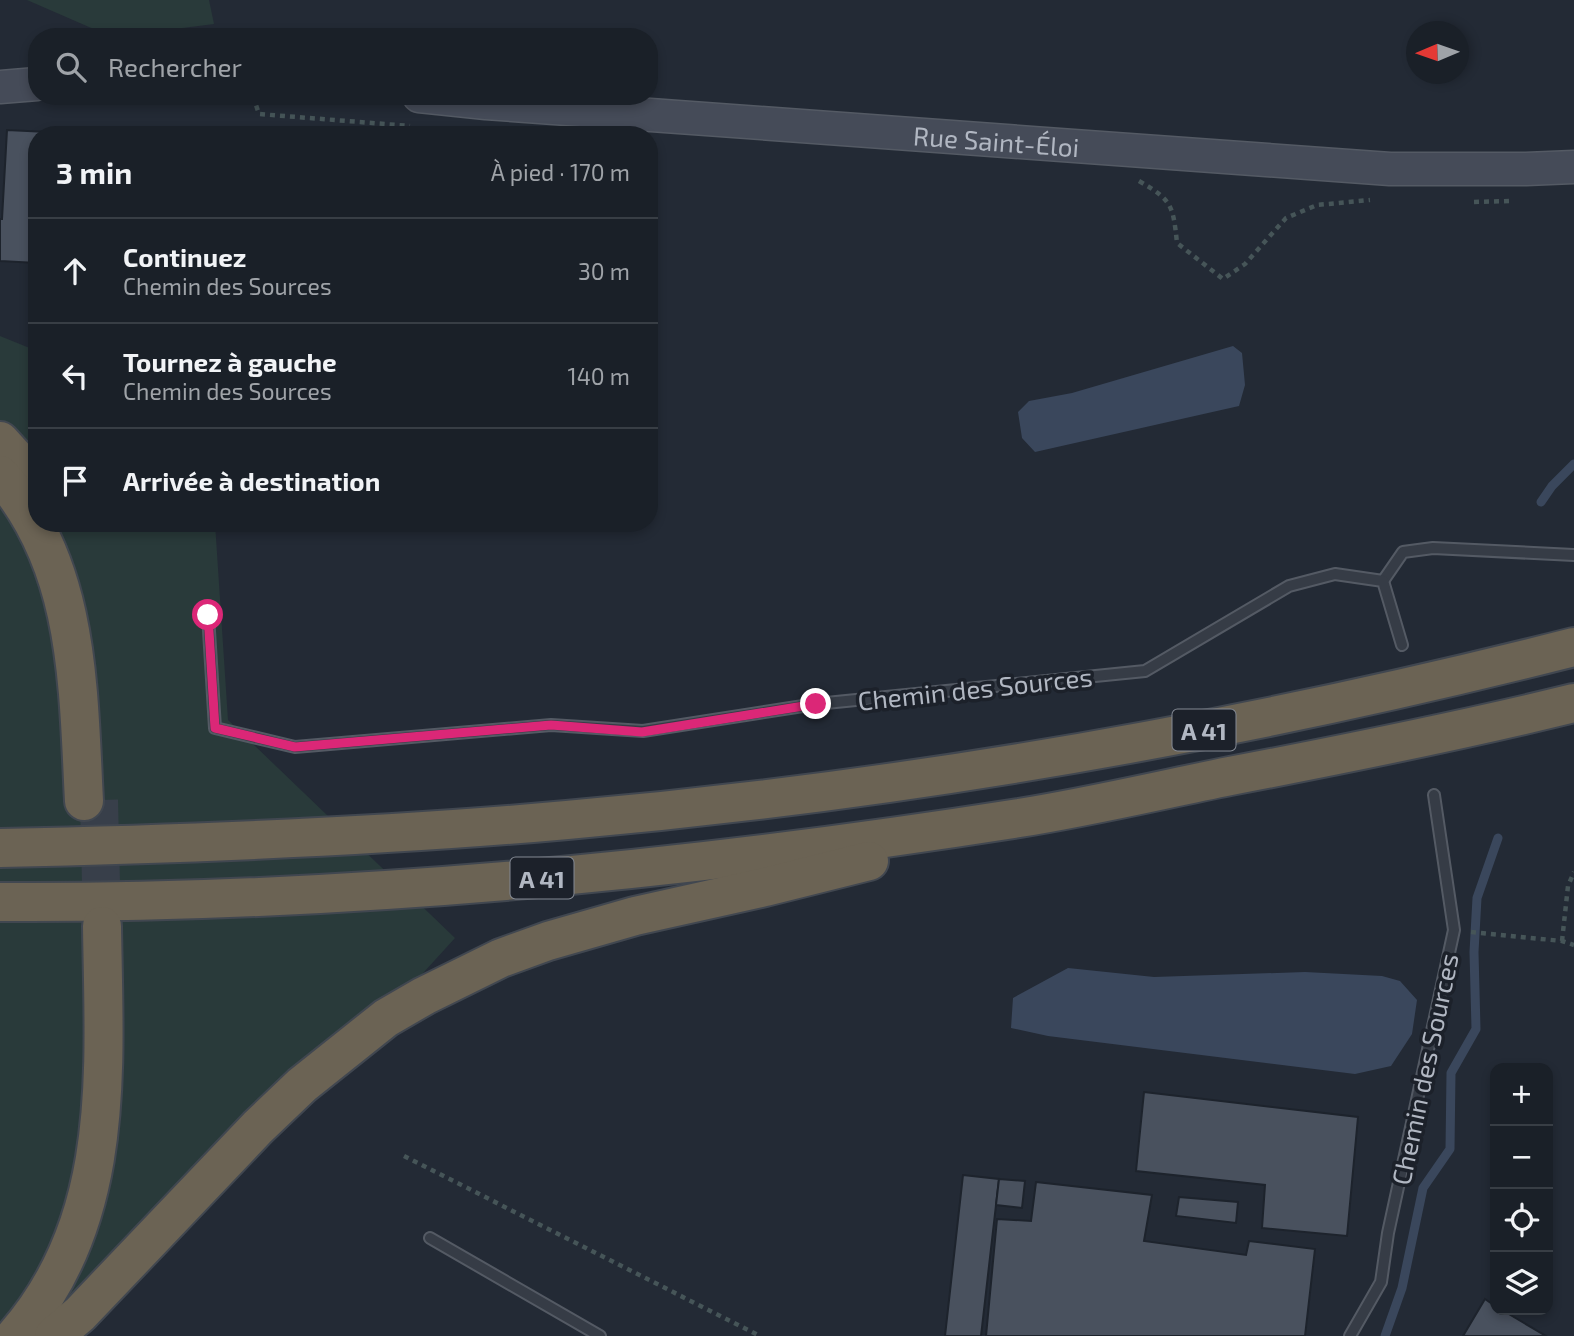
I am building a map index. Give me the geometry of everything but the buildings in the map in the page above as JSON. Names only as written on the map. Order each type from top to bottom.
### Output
[{"type":"highway","points":[[0,441],[28,474]]},
{"type":"highway","points":[[0,475],[28,512]]},
{"type":"highway","points":[[39,532],[63,597],[73,640],[92,800],[97,694],[92,637],[85,597],[62,532]]},
{"type":"highway","name":"A 41","points":[[0,848],[374,835],[566,820],[843,789],[999,767],[1151,741],[1443,680],[1574,648]]},
{"type":"highway","name":"A 41","points":[[0,902],[218,899],[408,889],[571,876],[756,855],[1022,818],[1465,730],[1574,702]]},
{"type":"highway","points":[[54,1336],[80,1314],[293,1093],[386,1018],[424,996],[501,958],[591,928],[765,887],[1080,806]]},
{"type":"highway","points":[[0,827],[143,845]]},
{"type":"highway","points":[[0,1319],[23,1293],[38,1268],[64,1205],[74,1168],[86,1071],[93,926],[103,1076],[100,1131],[86,1205],[50,1290],[15,1336]]},
{"type":"main road","points":[[0,87],[28,85]]},
{"type":"main road","name":"Rue Saint-Éloi","points":[[419,112],[489,105]]},
{"type":"main road","name":"Rue Saint-Éloi","points":[[513,105],[1390,169],[1574,167]]},
{"type":"lane","points":[[1402,645],[1383,581],[1403,552],[1433,548],[1574,555]]},
{"type":"lane","name":"Chemin des Sources","points":[[208,615],[215,728],[295,747],[551,725],[642,732],[816,704],[1145,671],[1289,586],[1335,574],[1383,581]]},
{"type":"lane","name":"Chemin des Sources","points":[[1350,1336],[1381,1282],[1388,1233],[1454,930],[1434,795]]},
{"type":"lane","points":[[430,1238],[600,1336]]},
{"type":"path","points":[[256,105],[259,114],[419,112]]},
{"type":"path","points":[[1137,180],[1163,195],[1174,213],[1177,243],[1223,279],[1245,264],[1286,218],[1317,205],[1382,200]]},
{"type":"path","points":[[1473,202],[1511,201]]},
{"type":"path","points":[[1562,941],[1568,886],[1574,872]]},
{"type":"path","points":[[1454,930],[1562,941],[1574,945]]},
{"type":"path","points":[[404,1156],[760,1336]]},
{"type":"shaded area","points":[[27,0],[209,0],[214,24],[183,28],[91,28]]},
{"type":"shaded area","points":[[0,336],[28,347],[28,532],[216,532],[228,720],[455,938],[230,1185],[76,1336],[0,1336]]},
{"type":"water","points":[[1233,346],[1242,353],[1245,385],[1239,406],[1035,452],[1022,438],[1018,412],[1029,401],[1072,393]]},
{"type":"water","points":[[1068,968],[1154,977],[1305,972],[1382,976],[1400,981],[1417,1000],[1412,1034],[1391,1066],[1355,1074],[1048,1036],[1011,1028],[1013,998]]},
{"type":"waterway","points":[[1541,502],[1552,486],[1574,464]]},
{"type":"waterway","points":[[1385,1336],[1402,1288],[1423,1188],[1450,1149],[1451,1073],[1476,1029],[1474,952],[1477,898],[1498,838]]},
{"type":"tunnel","points":[[99,800],[102,926]]},
{"type":"route","points":[[208,615],[215,728],[295,747],[551,725],[642,732],[816,704]]}]
